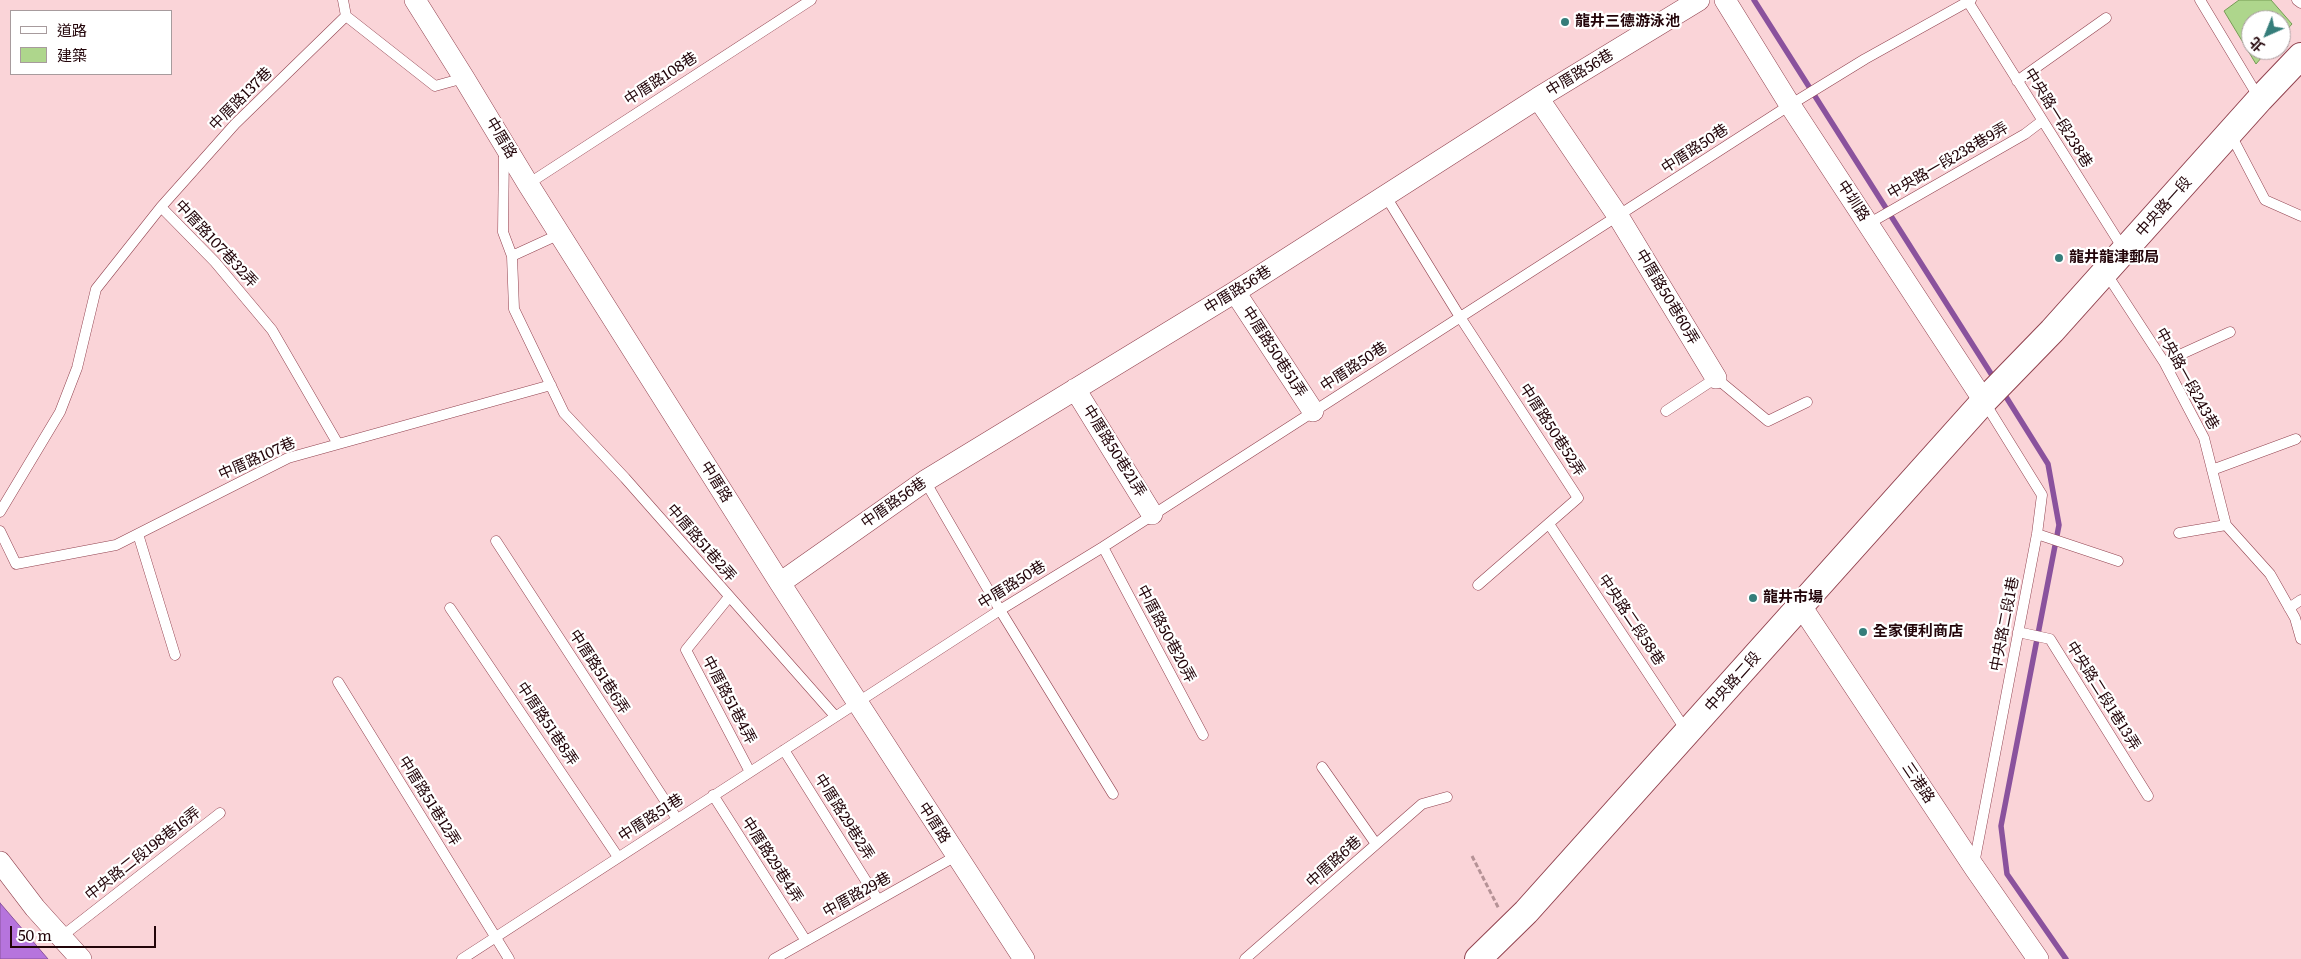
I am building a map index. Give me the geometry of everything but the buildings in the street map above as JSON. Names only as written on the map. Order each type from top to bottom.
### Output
[{"type":"street","name":"中厝路","points":[[415,0],[504,142],[528,184],[780,583],[1024,959]]},
{"type":"street","name":"中厝路56巷","points":[[780,583],[925,481],[1235,292],[1538,98],[1699,0]]},
{"type":"street","name":"中圳路","points":[[1725,0],[1790,105],[1984,401]]},
{"type":"street","name":"中央路一段","points":[[1984,401],[2052,331],[2260,99],[2301,56]]},
{"type":"street","name":"中厝路50巷60弄","points":[[1538,98],[1618,216],[1716,378]]},
{"type":"street","name":"中厝路50巷51弄","points":[[1235,292],[1313,411]]},
{"type":"street","name":"中厝路50巷21弄","points":[[1075,388],[1152,514]]},
{"type":"street","name":"中央路二段","points":[[1478,959],[1509,929],[1688,733],[1984,401]]},
{"type":"street","name":"三港路","points":[[1801,606],[1974,867],[2038,959]]},
{"type":"street","points":[[0,862],[81,959]]},
{"type":"lane","points":[[343,0],[346,16],[435,86],[464,78]]},
{"type":"lane","name":"中厝路108巷","points":[[528,184],[811,0]]},
{"type":"lane","points":[[2200,0],[2260,99]]},
{"type":"lane","points":[[2297,0],[2301,3]]},
{"type":"lane","name":"中厝路50巷","points":[[857,702],[1000,610],[1103,547],[1790,105],[1865,59],[1968,1]]},
{"type":"lane","name":"中央路一段238巷","points":[[1968,1],[2124,250]]},
{"type":"lane","name":"中厝路137巷","points":[[161,207],[235,124],[346,16]]},
{"type":"lane","points":[[2017,82],[2106,18]]},
{"type":"lane","name":"中央路一段238巷9弄","points":[[1868,224],[2025,134],[2042,121]]},
{"type":"lane","points":[[2230,134],[2265,200],[2301,216]]},
{"type":"lane","name":"中厝路51巷2弄","points":[[504,142],[503,232],[512,256],[514,309],[564,413],[625,478],[835,716]]},
{"type":"lane","points":[[1385,195],[1460,317]]},
{"type":"lane","name":"中厝路107巷32弄","points":[[0,512],[60,412],[76,368],[96,288],[161,207],[215,262],[272,330],[338,444]]},
{"type":"lane","points":[[512,256],[560,234]]},
{"type":"lane","name":"中央路一段243巷","points":[[2105,272],[2164,362],[2204,438],[2226,525],[2270,574],[2295,618],[2301,639]]},
{"type":"lane","name":"中厝路50巷52弄","points":[[1460,317],[1578,498],[1478,586]]},
{"type":"lane","points":[[2164,362],[2230,332]]},
{"type":"lane","points":[[1666,411],[1716,378]]},
{"type":"lane","name":"中厝路50巷60弄","points":[[1716,378],[1768,421],[1806,402]]},
{"type":"lane","name":"中厝路107巷","points":[[0,531],[16,564],[116,545],[288,458],[551,385]]},
{"type":"lane","name":"中央路二段1巷","points":[[1974,867],[2037,534],[2042,495],[1984,401]]},
{"type":"lane","points":[[2212,470],[2296,438]]},
{"type":"lane","points":[[925,481],[1000,610],[1113,794]]},
{"type":"lane","name":"中央路二段58巷","points":[[1549,524],[1688,733]]},
{"type":"lane","points":[[2179,533],[2226,525]]},
{"type":"lane","points":[[138,534],[175,655]]},
{"type":"lane","points":[[2037,534],[2118,561]]},
{"type":"lane","name":"中厝路51巷6弄","points":[[496,541],[677,819]]},
{"type":"lane","name":"中厝路50巷20弄","points":[[1103,547],[1203,735]]},
{"type":"lane","name":"中厝路51巷4弄","points":[[729,597],[686,650],[750,772]]},
{"type":"lane","points":[[2289,608],[2301,600]]},
{"type":"lane","name":"中厝路51巷8弄","points":[[450,608],[618,857]]},
{"type":"lane","name":"中央路二段1巷13弄","points":[[2018,632],[2050,640],[2148,796]]},
{"type":"lane","name":"中厝路51巷12弄","points":[[338,682],[495,936]]},
{"type":"lane","name":"中厝路51巷","points":[[462,959],[857,702]]},
{"type":"lane","name":"中厝路29巷2弄","points":[[784,750],[878,900]]},
{"type":"lane","points":[[1322,767],[1376,844]]},
{"type":"lane","name":"中厝路29巷4弄","points":[[713,796],[806,941]]},
{"type":"lane","name":"中厝路6巷","points":[[1245,959],[1422,804],[1447,797]]},
{"type":"lane","name":"中央路二段198巷16弄","points":[[61,937],[220,813]]},
{"type":"lane","name":"中厝路29巷","points":[[774,959],[956,856]]},
{"type":"lane","points":[[495,936],[509,959]]},
{"type":"path","points":[[1472,856],[1509,929]]},
{"type":"shaded area","points":[[0,903],[48,959],[0,959]]},
{"type":"waterway","points":[[1754,0],[1995,380]]},
{"type":"waterway","points":[[2003,392],[2048,464],[2059,525],[2001,826],[2007,874],[2066,959]]},
{"type":"place","name":"龍井三德游泳池","points":[[1565,22]]},
{"type":"place","name":"龍井龍津郵局","points":[[2059,258]]},
{"type":"place","name":"龍井市場","points":[[1753,598]]},
{"type":"place","name":"全家便利商店","points":[[1863,632]]}]
